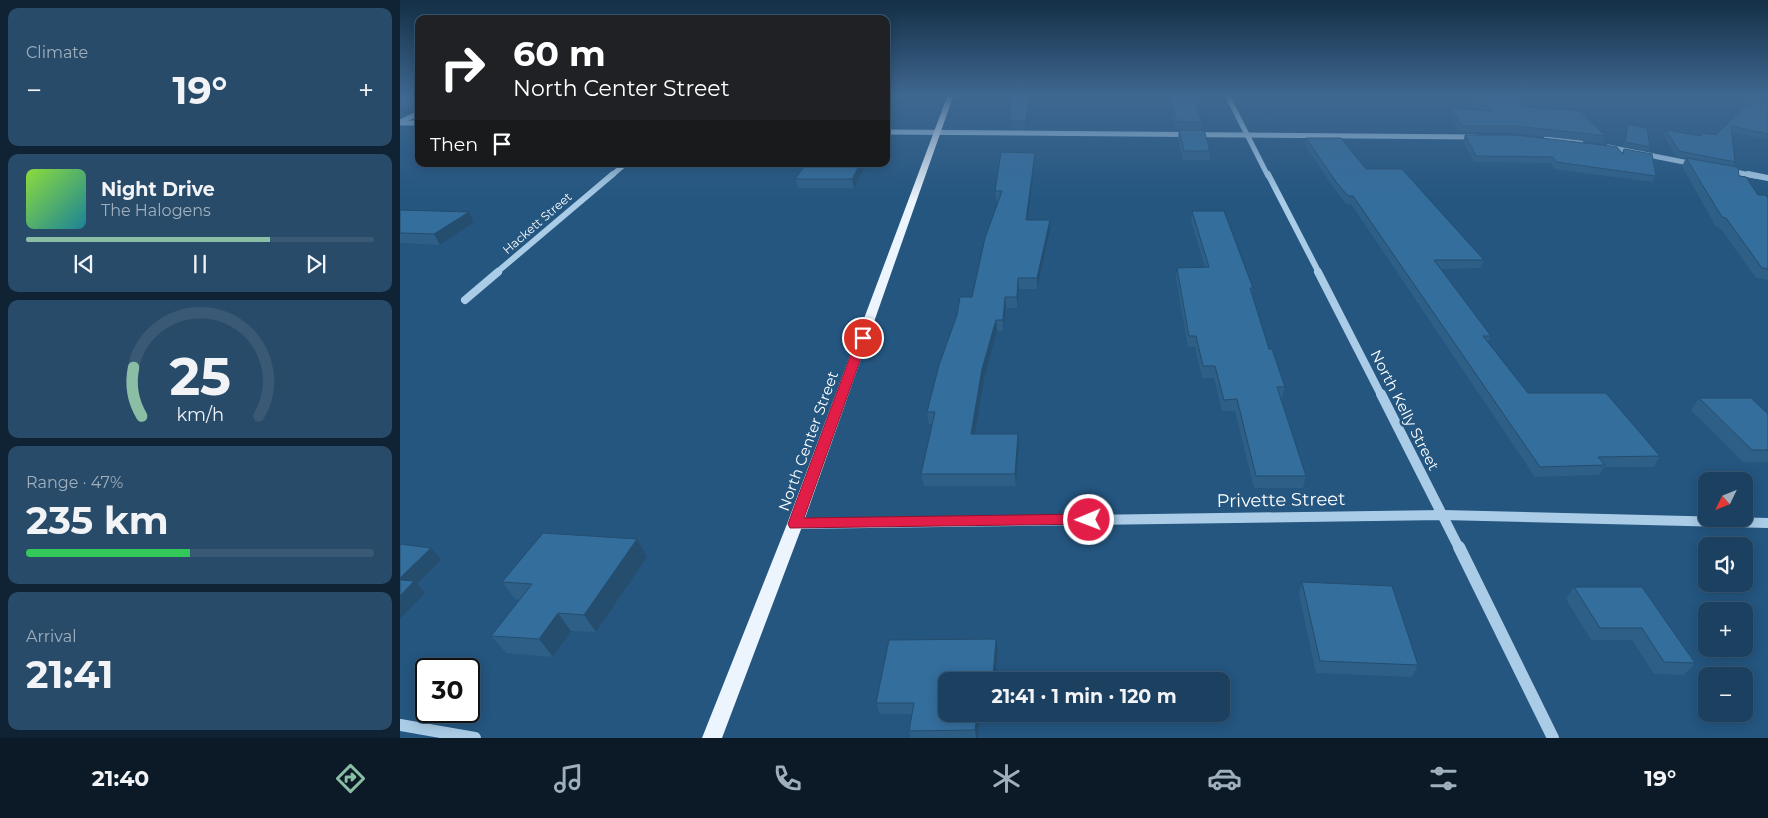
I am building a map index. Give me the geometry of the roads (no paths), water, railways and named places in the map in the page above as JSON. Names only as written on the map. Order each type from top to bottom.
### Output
[{"type":"main road","name":"North Center Street","points":[[712,738],[795,524],[937,133]]},
{"type":"street","points":[[890,132],[1484,137]]},
{"type":"street","name":"North Kelly Street","points":[[1247,134],[1443,515],[1553,738]]},
{"type":"street","points":[[1542,139],[1588,144]]},
{"type":"street","points":[[1596,146],[1701,165]]},
{"type":"street","name":"Hackett Street","points":[[465,300],[621,167]]},
{"type":"street","points":[[1720,168],[1768,178]]},
{"type":"street","name":"Privette Street","points":[[795,524],[1443,515],[1768,523]]},
{"type":"street","points":[[400,725],[474,738]]}]
